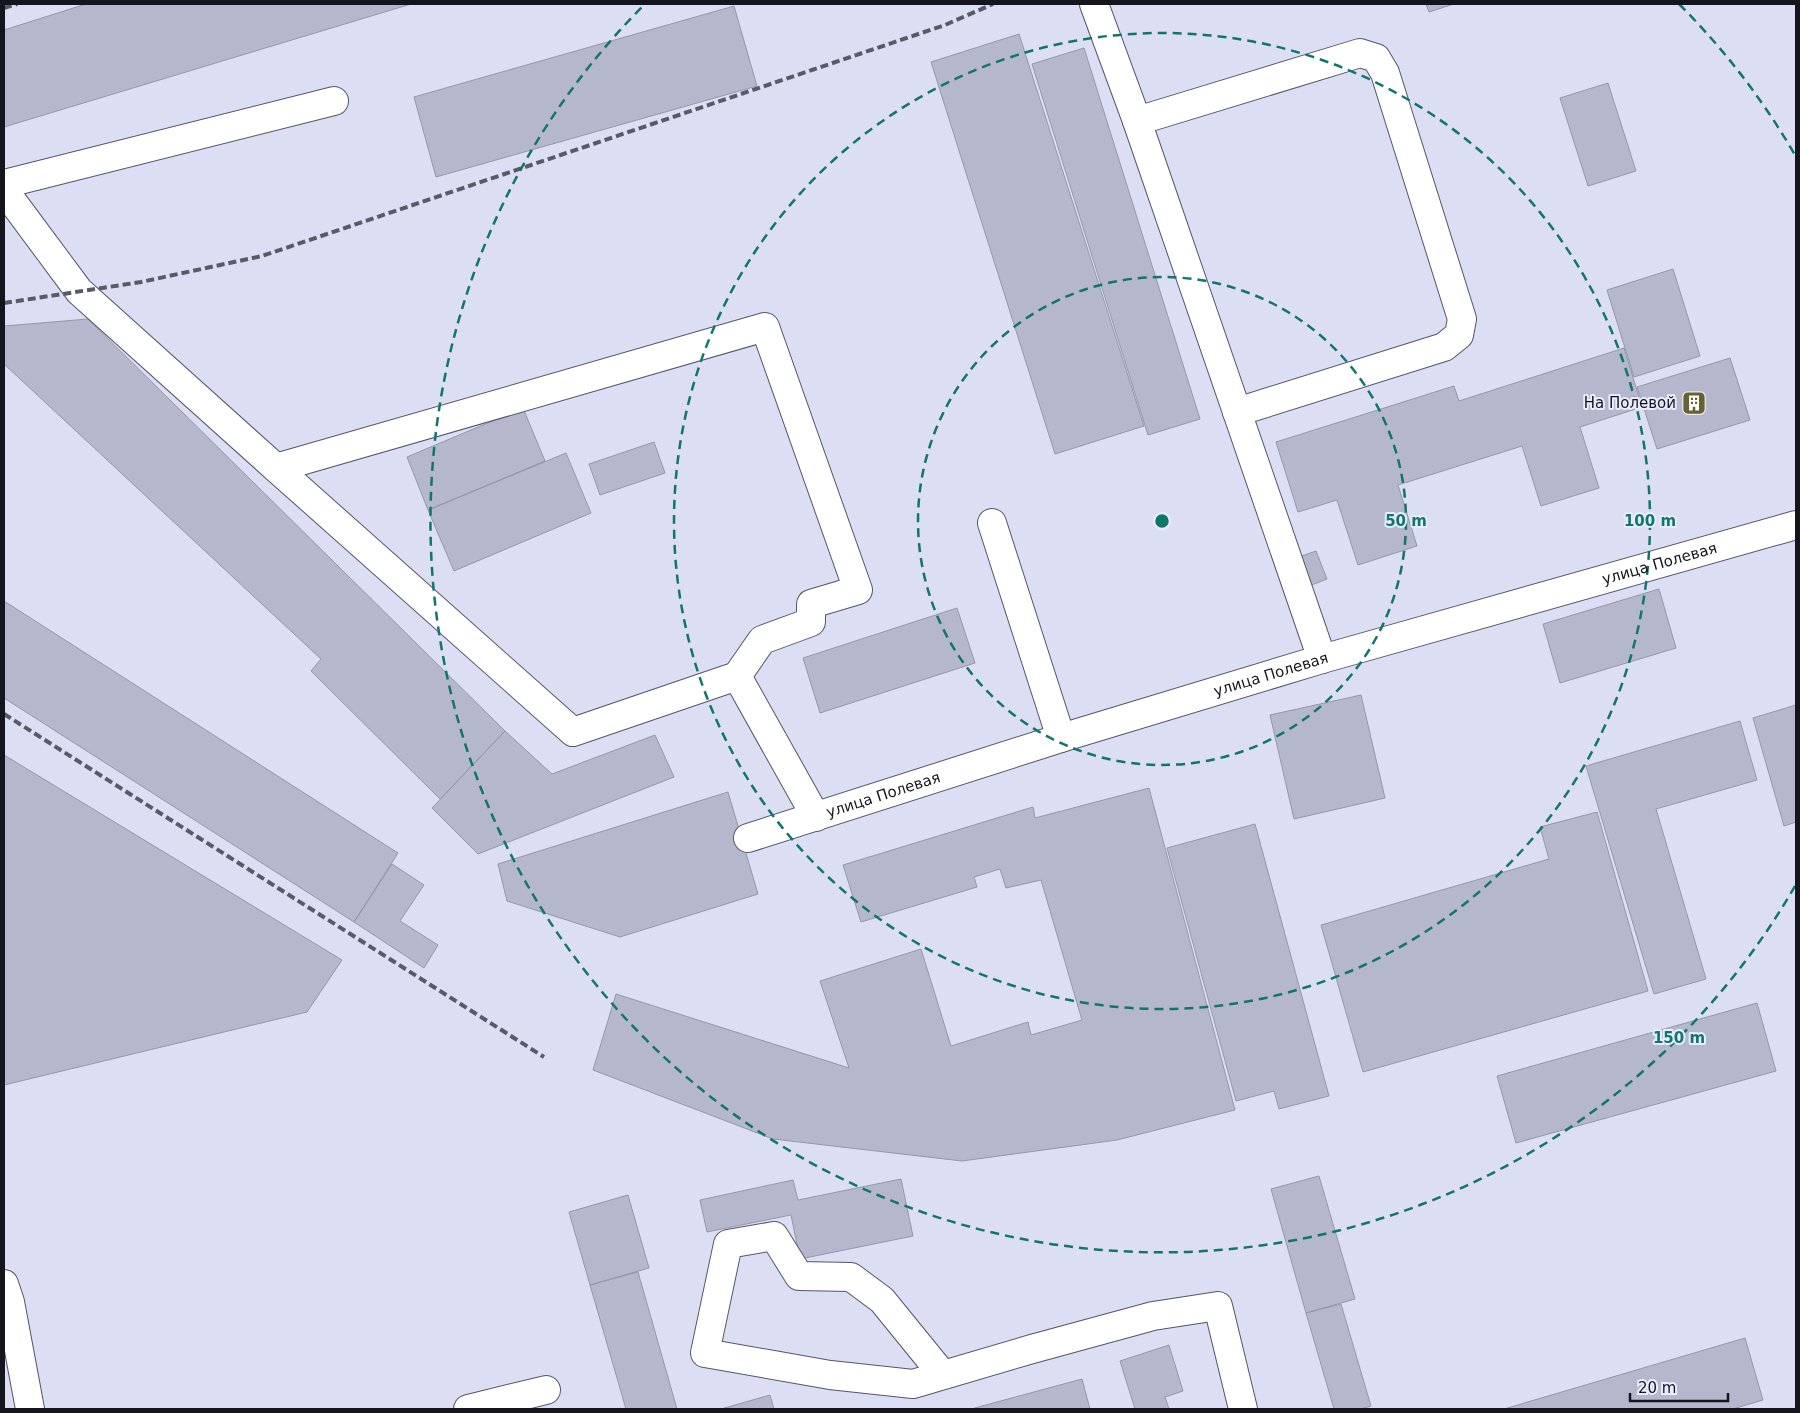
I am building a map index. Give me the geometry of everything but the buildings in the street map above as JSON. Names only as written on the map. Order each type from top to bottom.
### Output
[{"type":"street","points":[[1094,4],[1137,121],[1322,660]]},
{"type":"street","points":[[1137,121],[1360,53],[1376,58],[1385,72],[1462,319],[1459,335],[1444,347],[1237,412]]},
{"type":"street","points":[[4,184],[334,101]]},
{"type":"street","points":[[4,190],[79,291],[276,468],[573,732],[737,676],[762,640],[811,622],[811,604],[858,590],[765,327],[276,468]]},
{"type":"street","points":[[992,523],[1061,738]]},
{"type":"street","name":"улица Полевая","points":[[748,838],[1061,738],[1322,660],[1796,525]]},
{"type":"street","points":[[737,676],[816,817]]},
{"type":"street","points":[[943,1375],[882,1300],[851,1277],[799,1276],[774,1236],[728,1244],[705,1353],[830,1375],[912,1384],[1153,1316],[1218,1306],[1244,1409]]},
{"type":"street","points":[[4,1284],[10,1302],[30,1409]]},
{"type":"street","points":[[468,1409],[546,1390]]},
{"type":"railway","points":[[4,8],[17,4]]},
{"type":"railway","points":[[4,303],[141,282],[262,256],[945,25],[993,4]]},
{"type":"railway","points":[[4,714],[544,1057]]},
{"type":"place","name":"На Полевой","points":[[1694,403]]}]
